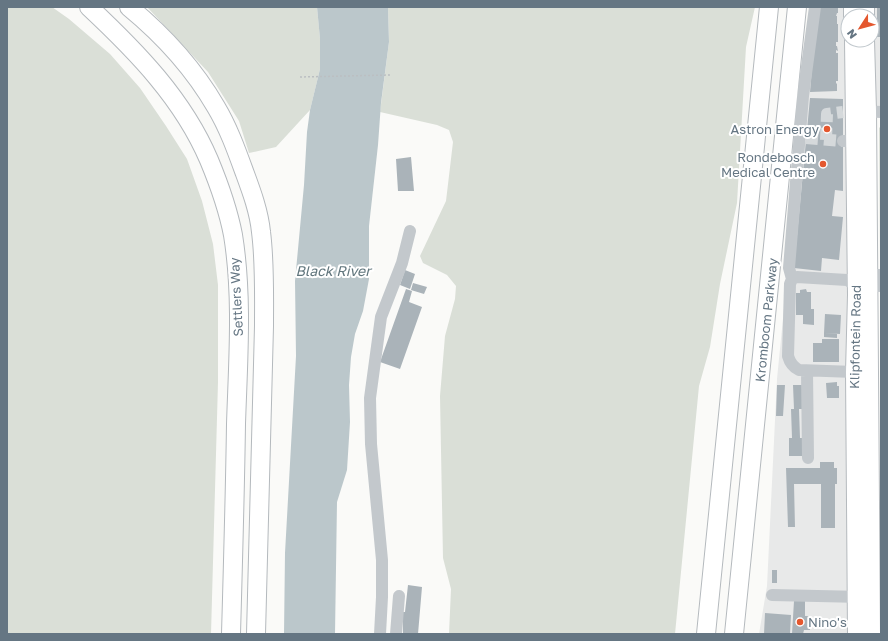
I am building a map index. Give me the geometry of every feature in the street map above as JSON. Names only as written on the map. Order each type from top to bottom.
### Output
[{"type":"highway","name":"Settlers Way","points":[[89,7],[141,58],[160,80],[190,122],[209,159],[224,199],[233,235],[238,286],[239,337],[231,634]]},
{"type":"highway","name":"Settlers Way","points":[[129,7],[145,20],[187,64],[216,107],[236,148],[251,188],[261,230],[265,276],[256,634]]},
{"type":"highway","points":[[706,634],[769,7]]},
{"type":"highway","name":"Kromboom Parkway","points":[[734,634],[797,7]]},
{"type":"main road","name":"Klipfontein Road","points":[[855,48],[868,111],[849,141],[866,280],[854,372],[856,634]]},
{"type":"main road","name":"Klipfontein Road","points":[[866,48],[868,111],[866,280],[876,490],[872,634]]},
{"type":"lane","points":[[815,7],[803,96],[803,138],[799,157],[789,268],[792,279],[790,284],[788,356],[790,362],[799,370],[854,372]]},
{"type":"lane","points":[[380,634],[382,560],[371,444],[370,398],[381,317],[402,263],[410,232]]},
{"type":"lane","points":[[792,279],[797,277],[866,280]]},
{"type":"lane","points":[[807,371],[808,458]]},
{"type":"lane","points":[[772,595],[872,597]]},
{"type":"lane","points":[[396,634],[399,596]]},
{"type":"path","points":[[300,77],[390,75]]},
{"type":"shaded area","points":[[7,7],[52,7],[69,19],[110,54],[140,88],[187,159],[202,201],[213,244],[218,285],[218,382],[211,634],[7,634]]},
{"type":"shaded area","points":[[147,7],[317,7],[320,39],[320,69],[310,110],[276,147],[249,153],[239,121],[208,72]]},
{"type":"shaded area","points":[[388,7],[755,7],[746,47],[737,203],[720,284],[710,347],[699,386],[675,634],[449,634],[451,589],[443,558],[440,396],[445,336],[455,299],[456,286],[447,275],[423,263],[420,256],[446,201],[453,142],[449,130],[437,125],[380,112],[389,42]]},
{"type":"shaded area","points":[[814,7],[852,7],[840,8],[840,48],[848,48],[856,634],[759,634],[767,586],[777,379]]},
{"type":"shaded area","points":[[866,7],[881,7],[881,112],[868,111],[871,48],[880,48],[880,8]]},
{"type":"shaded area","points":[[881,126],[881,262],[880,262],[879,128]]},
{"type":"water","name":"Black River","points":[[317,7],[388,7],[389,42],[381,103],[369,226],[369,279],[363,311],[355,334],[351,357],[349,385],[350,422],[347,470],[337,502],[335,634],[284,634],[285,553],[296,356],[295,281],[304,185],[307,132],[310,110],[320,69],[320,39]]},
{"type":"building","points":[[817,7],[838,7],[838,13],[836,16],[838,24],[838,42],[836,42],[838,51],[836,50],[836,53],[838,53],[838,81],[836,81],[837,91],[810,92]]},
{"type":"building","points":[[881,7],[881,37],[880,8],[877,8]]},
{"type":"building","name":"Rondebosch Medical Centre","points":[[810,98],[843,99],[843,191],[835,190],[832,216],[843,217],[839,260],[822,258],[821,271],[794,268]]},
{"type":"building","points":[[411,157],[414,191],[398,191],[396,159]]},
{"type":"building","points":[[405,270],[415,274],[410,289],[400,285]]},
{"type":"building","points":[[413,283],[427,287],[424,294],[411,290]]},
{"type":"building","points":[[406,289],[412,291],[409,302],[422,307],[400,369],[380,362]]},
{"type":"building","points":[[806,289],[807,292],[811,292],[811,309],[814,309],[814,325],[803,324],[803,315],[796,315],[796,293],[800,293],[800,290]]},
{"type":"building","points":[[825,314],[841,315],[840,334],[824,333]]},
{"type":"building","points":[[824,333],[837,334],[837,338],[824,337]]},
{"type":"building","points":[[822,339],[839,339],[839,362],[813,362],[813,343],[822,343]]},
{"type":"building","points":[[837,382],[837,386],[839,386],[839,398],[827,398],[826,383]]},
{"type":"building","points":[[777,385],[785,385],[783,416],[776,416]]},
{"type":"building","points":[[793,385],[802,385],[802,409],[799,409],[802,456],[789,456],[789,438],[792,438],[791,409],[794,409]]},
{"type":"building","points":[[820,462],[834,462],[834,468],[837,468],[837,484],[835,484],[835,528],[821,528],[821,484],[794,484],[795,527],[788,527],[786,468],[820,468]]},
{"type":"building","points":[[772,570],[777,570],[777,583],[772,583]]},
{"type":"building","points":[[408,585],[422,587],[418,634],[403,634],[403,612],[405,612]]},
{"type":"building","points":[[794,601],[805,601],[805,616],[810,616],[810,630],[804,630],[803,634],[792,634]]},
{"type":"building","points":[[765,613],[791,615],[790,634],[764,634]]},
{"type":"tunnel","points":[[826,140],[827,114],[843,112]]},
{"type":"tunnel","points":[[806,138],[843,141]]},
{"type":"place","name":"Astron Energy","points":[[827,129]]},
{"type":"place","name":"Rondebosch Medical Centre","points":[[823,164]]},
{"type":"place","name":"Nino's","points":[[800,622]]}]
